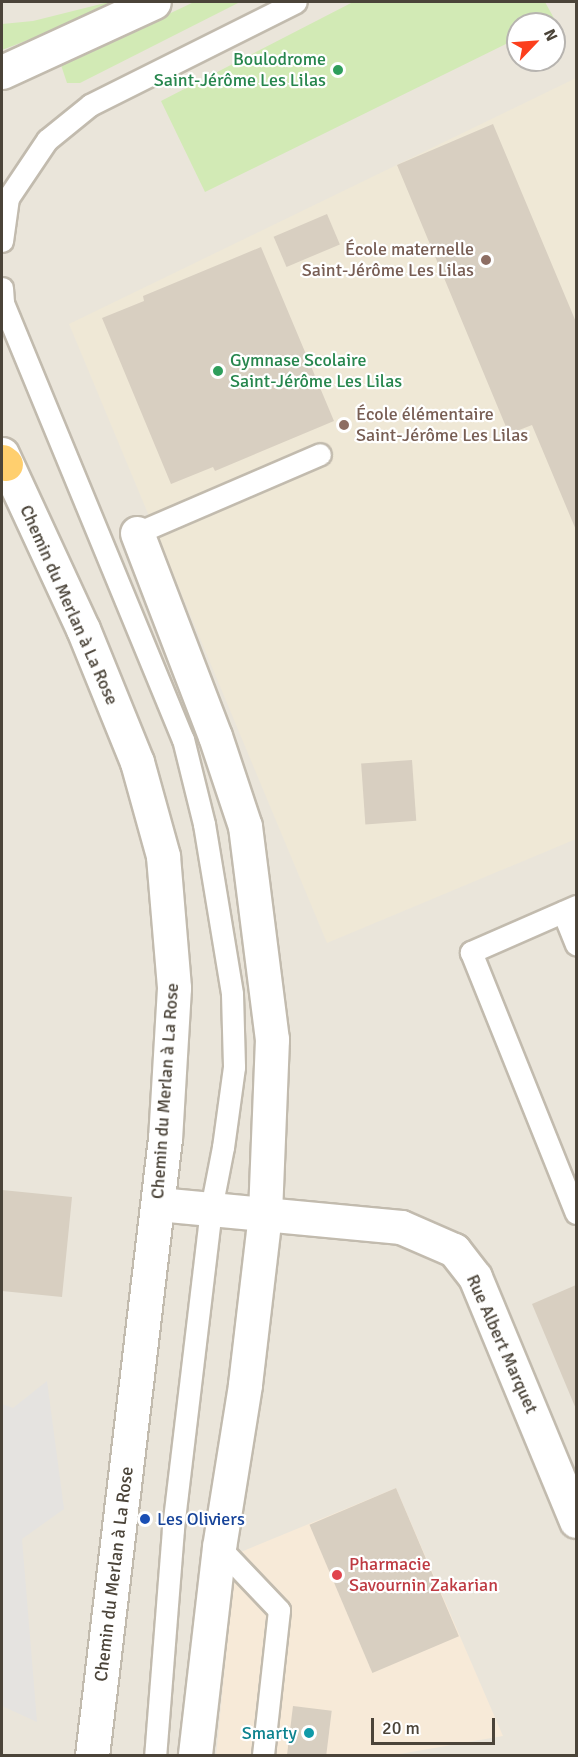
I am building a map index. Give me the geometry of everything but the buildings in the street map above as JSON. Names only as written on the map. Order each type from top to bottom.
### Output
[{"type":"street","points":[[2,72],[154,2]]},
{"type":"street","name":"Chemin du Merlan à La Rose","points":[[3,460],[83,629],[137,762],[163,856],[174,988],[165,1138],[158,1204],[92,1755]]},
{"type":"street","points":[[137,533],[215,736],[246,826],[272,1039],[265,1214],[245,1385],[219,1547],[195,1755]]},
{"type":"street","name":"Rue Albert Marquet","points":[[158,1204],[401,1227],[454,1250],[475,1277],[576,1521]]},
{"type":"lane","points":[[2,241],[5,197],[47,140],[90,105],[297,2]]},
{"type":"lane","points":[[2,288],[3,303],[183,739],[204,824],[232,994],[234,1066],[223,1147],[211,1209],[173,1529],[154,1755]]},
{"type":"lane","points":[[137,533],[320,454]]},
{"type":"lane","points":[[576,944],[570,909],[471,951],[576,1213]]},
{"type":"lane","points":[[219,1547],[279,1610],[263,1755]]},
{"type":"shaded area","points":[[2,2],[576,2],[576,1755],[2,1756]]},
{"type":"shaded area","name":"École élémentaire Saint-Jérôme Les Lilas","points":[[576,78],[576,839],[327,943],[69,324]]},
{"type":"shaded area","points":[[47,1381],[64,1509],[22,1539],[37,1722],[2,1706],[2,1404],[13,1408]]},
{"type":"shaded area","points":[[396,1488],[503,1736],[394,1755],[216,1756],[236,1554]]},
{"type":"green space","points":[[109,2],[112,8],[2,50],[2,24],[33,21]]},
{"type":"green space","points":[[194,2],[240,2],[80,83],[67,83],[61,65]]},
{"type":"green space","name":"Boulodrome Saint-Jérôme Les Lilas","points":[[353,2],[545,2],[551,12],[506,12],[506,44],[205,192],[161,101]]},
{"type":"place","name":"Boulodrome Saint-Jérôme Les Lilas","points":[[338,70]]},
{"type":"place","name":"École maternelle Saint-Jérôme Les Lilas","points":[[486,260]]},
{"type":"place","name":"Gymnase Scolaire Saint-Jérôme Les Lilas","points":[[218,371]]},
{"type":"place","name":"École élémentaire Saint-Jérôme Les Lilas","points":[[344,425]]},
{"type":"place","name":"Les Oliviers","points":[[145,1519]]},
{"type":"place","name":"Pharmacie Savournin Zakarian","points":[[337,1575]]},
{"type":"place","name":"Smarty","points":[[309,1733]]}]
